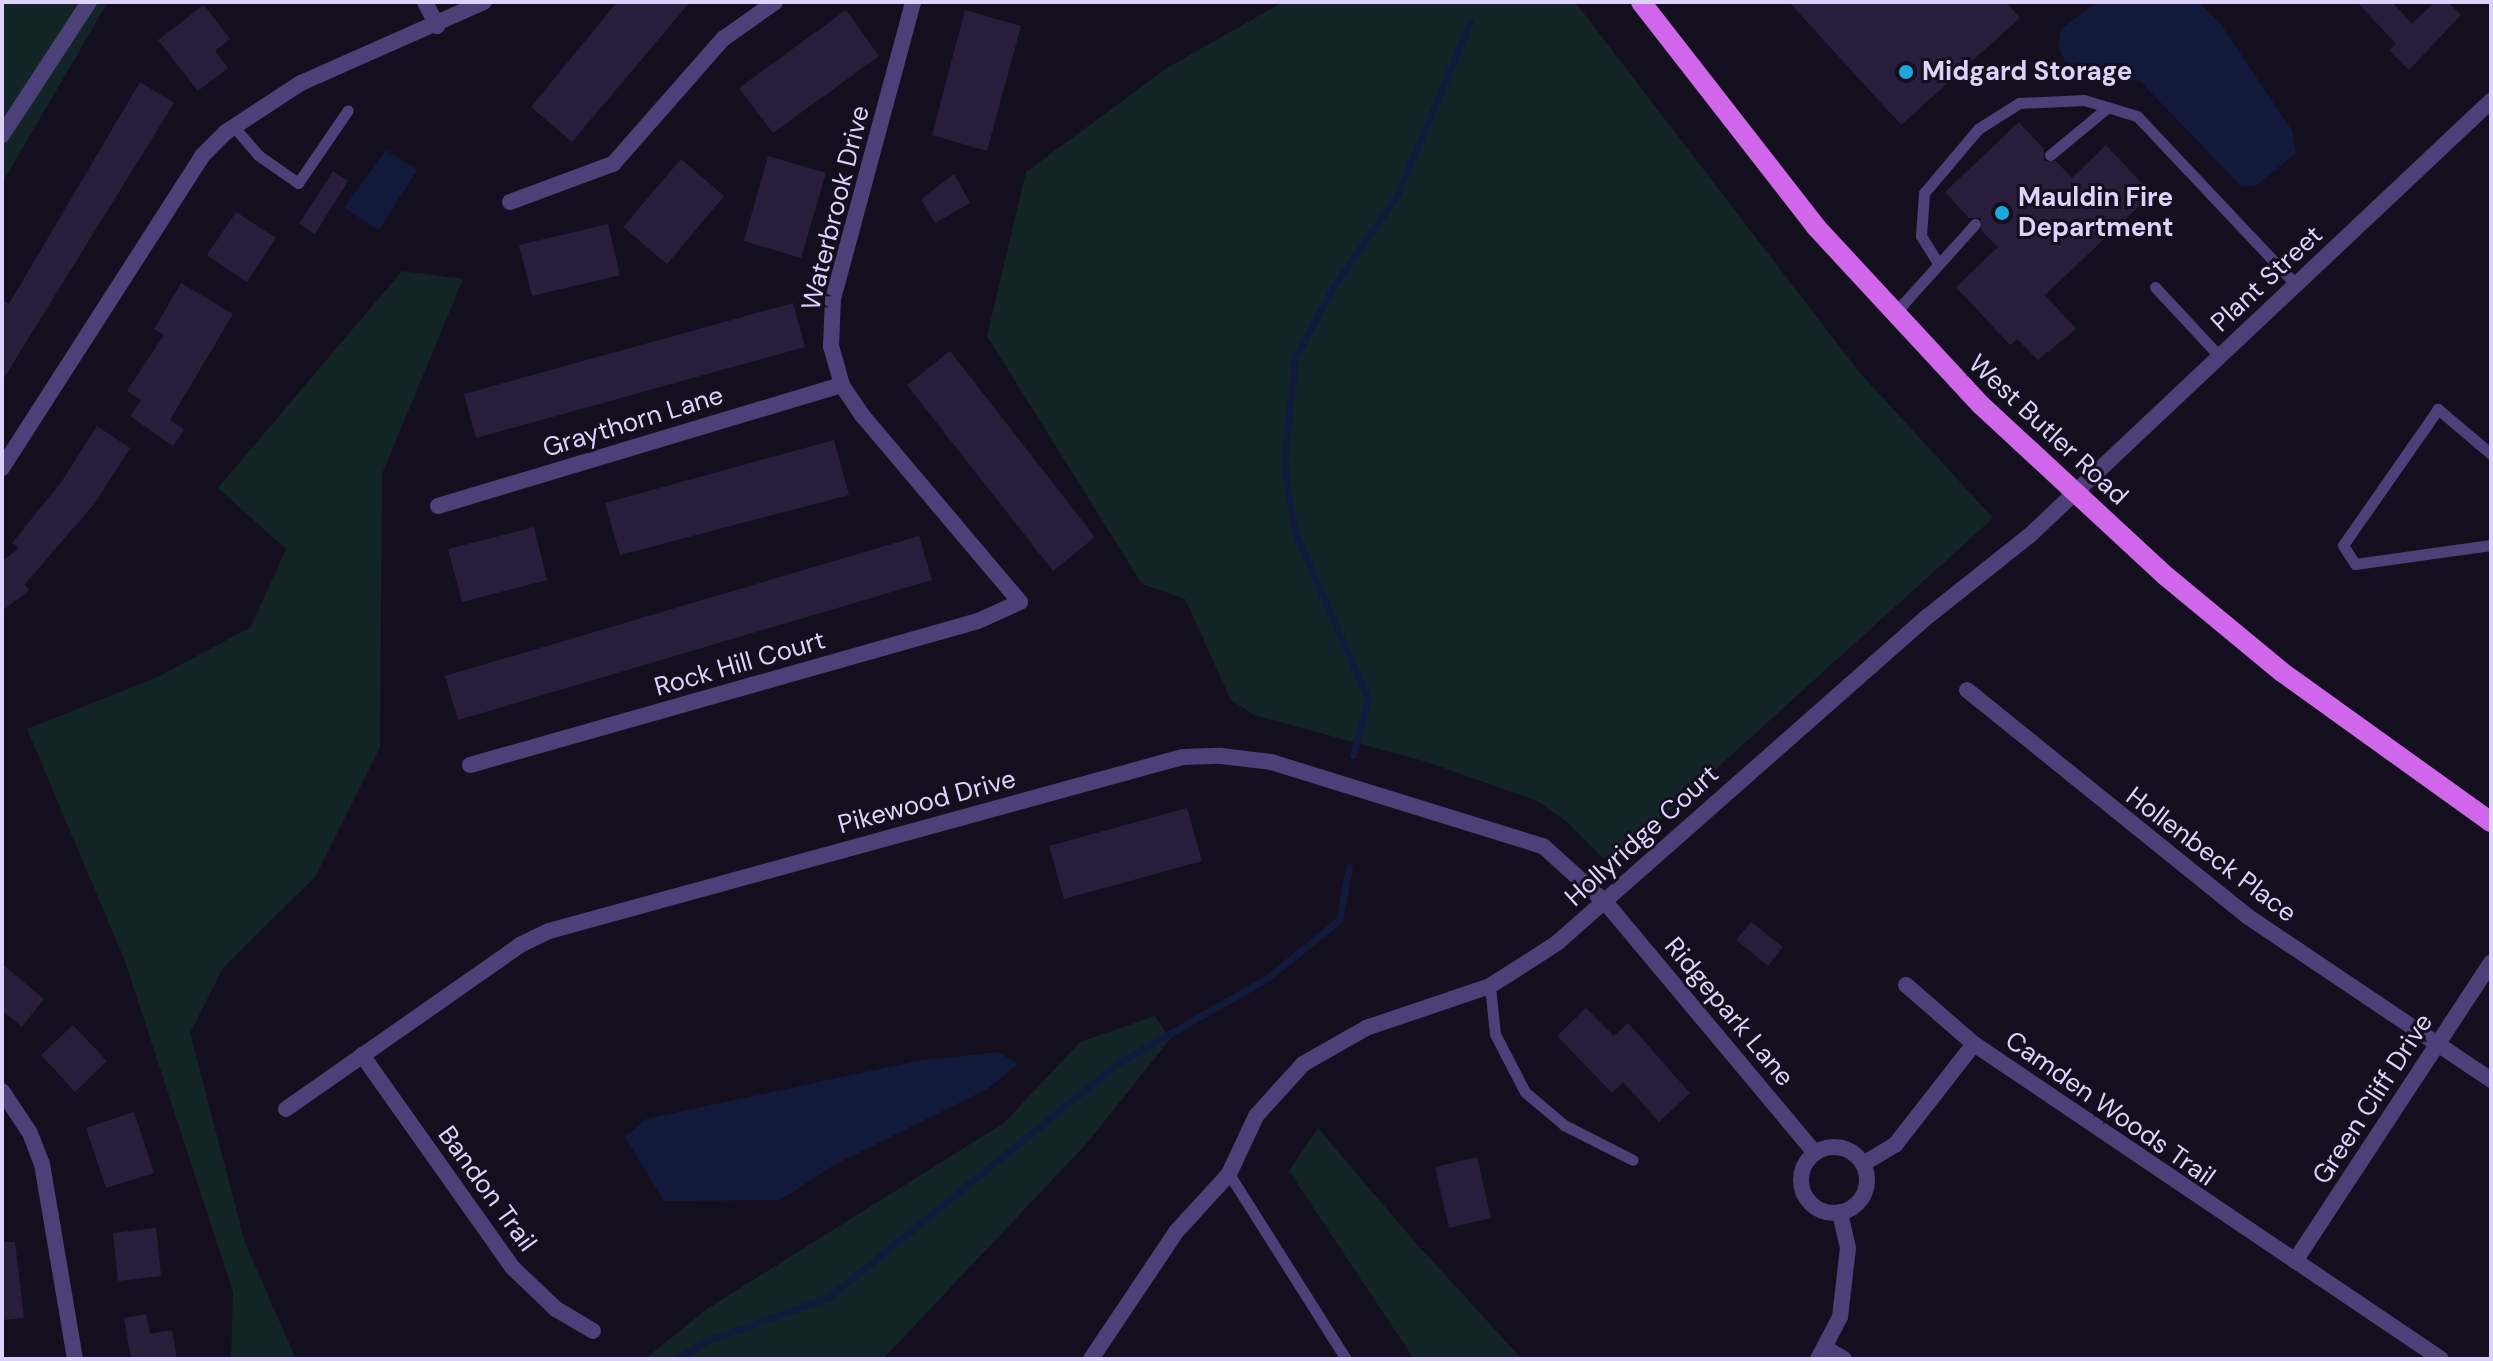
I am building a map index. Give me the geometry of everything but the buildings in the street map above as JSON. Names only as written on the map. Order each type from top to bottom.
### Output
[{"type":"main road","name":"West Butler Road","points":[[1641,2],[1764,165],[1894,314],[1981,405],[2167,577],[2282,672],[2491,822]]},
{"type":"street","points":[[2,135],[89,2]]},
{"type":"street","points":[[425,2],[437,26]]},
{"type":"street","points":[[2,468],[202,156],[233,126],[301,83],[437,26],[484,2]]},
{"type":"street","points":[[510,202],[613,164],[723,39],[775,2]]},
{"type":"street","name":"Waterbrook Drive","points":[[913,2],[833,299],[831,346],[842,385],[1020,602]]},
{"type":"street","name":"Plant Street","points":[[2076,492],[2491,101]]},
{"type":"street","name":"Graythorn Lane","points":[[438,506],[842,385]]},
{"type":"street","name":"Hollyridge Court","points":[[1091,1359],[1176,1232],[1229,1174],[1256,1116],[1303,1064],[1366,1028],[1490,986],[1557,943],[1606,903],[1764,759],[2076,492]]},
{"type":"street","name":"Rock Hill Court","points":[[470,765],[963,625],[1020,602]]},
{"type":"street","name":"Hollenbeck Place","points":[[1967,690],[2247,916],[2491,1080]]},
{"type":"street","name":"Pikewood Drive","points":[[286,1109],[520,945],[549,931],[1183,757],[1271,762],[1543,846],[1606,903]]},
{"type":"street","name":"Ridgepark Lane","points":[[1606,903],[1815,1153]]},
{"type":"street","name":"Green Cliff Drive","points":[[2295,1261],[2491,963]]},
{"type":"street","name":"Camden Woods Trail","points":[[1906,985],[1974,1044],[2441,1359]]},
{"type":"street","points":[[1863,1164],[1895,1145],[1974,1044]]},
{"type":"street","name":"Bandon Trail","points":[[362,1055],[512,1267],[556,1309],[593,1331]]},
{"type":"street","points":[[2,1091],[30,1133],[42,1164],[75,1359]]},
{"type":"street","points":[[1838,1147],[1863,1164],[1862,1197],[1840,1212],[1822,1211],[1805,1196],[1801,1175],[1815,1153],[1838,1147]]},
{"type":"street","points":[[1840,1212],[1848,1248],[1842,1303],[1822,1353],[1844,1359]]},
{"type":"lane","points":[[1938,263],[1921,236],[1924,193],[1978,129],[2019,103],[2084,100],[2137,116],[2296,285]]},
{"type":"lane","points":[[2050,155],[2108,107]]},
{"type":"lane","points":[[233,126],[258,155],[298,183],[348,110]]},
{"type":"lane","points":[[1894,314],[1975,224]]},
{"type":"lane","points":[[2155,287],[2220,357]]},
{"type":"lane","points":[[2491,454],[2438,409],[2343,545],[2355,564],[2491,545]]},
{"type":"lane","points":[[1490,986],[1495,1034],[1525,1092],[1564,1125],[1633,1160]]},
{"type":"lane","points":[[1229,1174],[1346,1359]]},
{"type":"shaded area","points":[[2,2],[108,2],[2,183]]},
{"type":"shaded area","points":[[1283,2],[1575,2],[1859,372],[1993,518],[1610,865],[1565,820],[1537,801],[1427,762],[1254,715],[1231,700],[1185,599],[1142,584],[987,336],[1026,172],[1167,68]]},
{"type":"shaded area","points":[[402,271],[463,279],[382,474],[380,747],[315,877],[223,968],[190,1033],[245,1243],[296,1359],[231,1359],[233,1292],[125,961],[27,729],[158,677],[251,627],[286,549],[218,488]]},
{"type":"shaded area","points":[[1155,1016],[1170,1039],[1087,1143],[883,1359],[645,1359],[707,1309],[1004,1123],[1080,1042]]},
{"type":"shaded area","points":[[1318,1128],[1414,1241],[1522,1359],[1414,1359],[1289,1171]]},
{"type":"water","points":[[2097,2],[2199,2],[2222,26],[2292,131],[2296,153],[2256,185],[2242,187],[2140,81],[2068,67],[2058,47],[2061,29]]},
{"type":"water","points":[[386,150],[417,170],[379,230],[344,208]]},
{"type":"water","points":[[998,1052],[1018,1064],[987,1089],[834,1165],[780,1200],[664,1201],[625,1137],[646,1119],[917,1061]]},
{"type":"waterway","points":[[1353,755],[1368,699],[1294,530],[1284,464],[1295,358],[1333,287],[1397,195],[1470,22]]},
{"type":"waterway","points":[[676,1359],[706,1341],[829,1297],[1118,1063],[1266,979],[1339,920],[1349,867]]},
{"type":"place","name":"Midgard Storage","points":[[1906,72]]},
{"type":"place","name":"Mauldin Fire Department","points":[[2002,213]]}]
